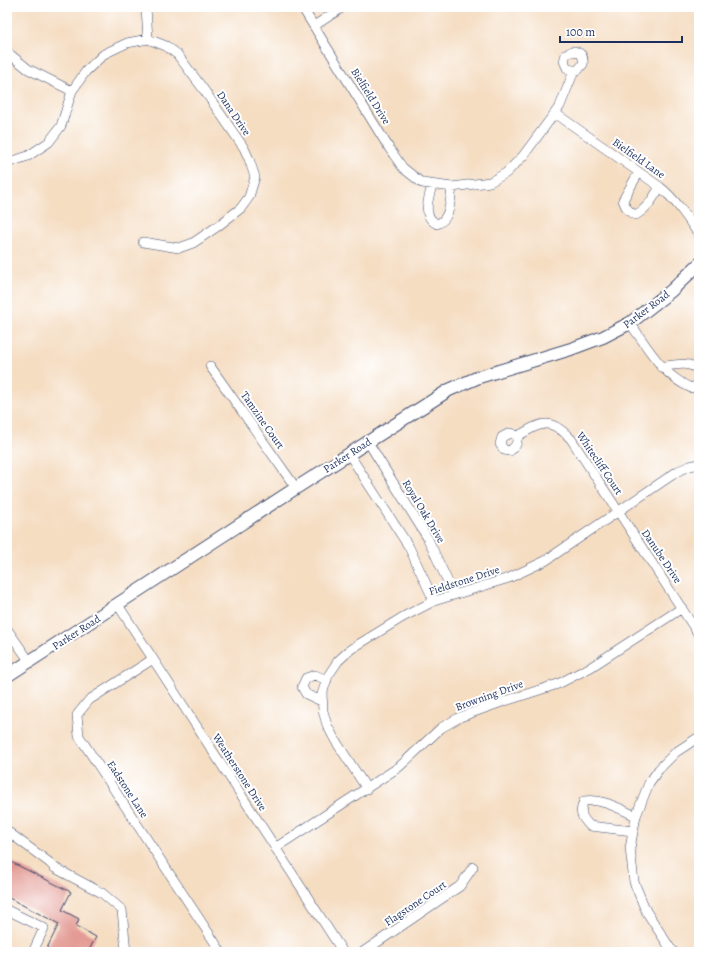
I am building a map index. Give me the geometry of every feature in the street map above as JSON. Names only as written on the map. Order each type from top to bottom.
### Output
[{"type":"main road","name":"Parker Road","points":[[7,676],[449,390],[480,377],[572,349],[603,337],[630,323],[671,291],[699,264]]},
{"type":"street","points":[[7,162],[28,156],[49,142],[61,126],[72,91],[86,71],[104,54],[127,43],[148,39],[146,7]]},
{"type":"street","name":"Bielfield Drive","points":[[302,7],[389,148],[403,168],[422,183],[452,188],[490,182],[506,173],[523,156],[560,106],[574,70]]},
{"type":"street","points":[[314,26],[343,7]]},
{"type":"street","name":"Dana Drive","points":[[143,242],[179,248],[193,243],[241,208],[249,197],[255,177],[244,148],[177,54],[166,46],[148,39]]},
{"type":"street","points":[[7,52],[28,69],[72,91]]},
{"type":"street","name":"Bielfield Lane","points":[[555,113],[660,187],[681,208],[699,234]]},
{"type":"street","points":[[639,172],[623,200],[625,207],[630,212],[636,215],[643,211],[660,187]]},
{"type":"street","points":[[432,185],[427,208],[432,221],[437,224],[446,218],[452,188]]},
{"type":"street","points":[[630,323],[661,367],[679,383],[691,388],[699,384]]},
{"type":"street","points":[[661,367],[681,364],[691,365],[699,371]]},
{"type":"street","name":"Tamzine Court","points":[[210,366],[296,488]]},
{"type":"street","name":"Whitecliff Court","points":[[518,436],[536,426],[549,423],[561,429],[571,440],[617,511]]},
{"type":"street","name":"Royal Oak Drive","points":[[368,442],[427,537],[454,595]]},
{"type":"street","points":[[349,454],[409,547],[434,601]]},
{"type":"street","name":"Fieldstone Drive","points":[[367,788],[334,740],[327,725],[323,711],[322,694],[328,676],[338,661],[351,649],[403,617],[434,601],[509,578],[545,561],[678,471],[699,464]]},
{"type":"street","name":"Danube Drive","points":[[617,511],[699,635]]},
{"type":"street","name":"Weatherstone Drive","points":[[118,605],[343,952]]},
{"type":"street","name":"Browning Drive","points":[[275,848],[399,766],[441,728],[460,717],[558,684],[591,667],[682,608]]},
{"type":"street","points":[[7,629],[30,662]]},
{"type":"street","name":"Eadstone Lane","points":[[153,660],[89,700],[77,715],[79,736],[221,952]]},
{"type":"street","points":[[323,702],[306,694],[302,687],[306,678],[314,675],[327,680]]},
{"type":"street","points":[[674,952],[646,912],[634,882],[630,848],[636,816],[649,783],[659,769],[676,752],[699,737]]},
{"type":"street","points":[[633,831],[590,826],[582,816],[580,808],[584,801],[592,799],[610,804],[636,816]]},
{"type":"street","points":[[7,831],[55,868],[102,893],[122,910],[126,952]]},
{"type":"street","name":"Flagstone Court","points":[[363,952],[460,886],[473,867]]},
{"type":"street","points":[[7,910],[44,928],[33,952]]},
{"type":"building","points":[[7,860],[71,892],[62,910],[79,919],[76,926],[96,937],[88,952],[45,952],[59,924],[7,897]]}]
